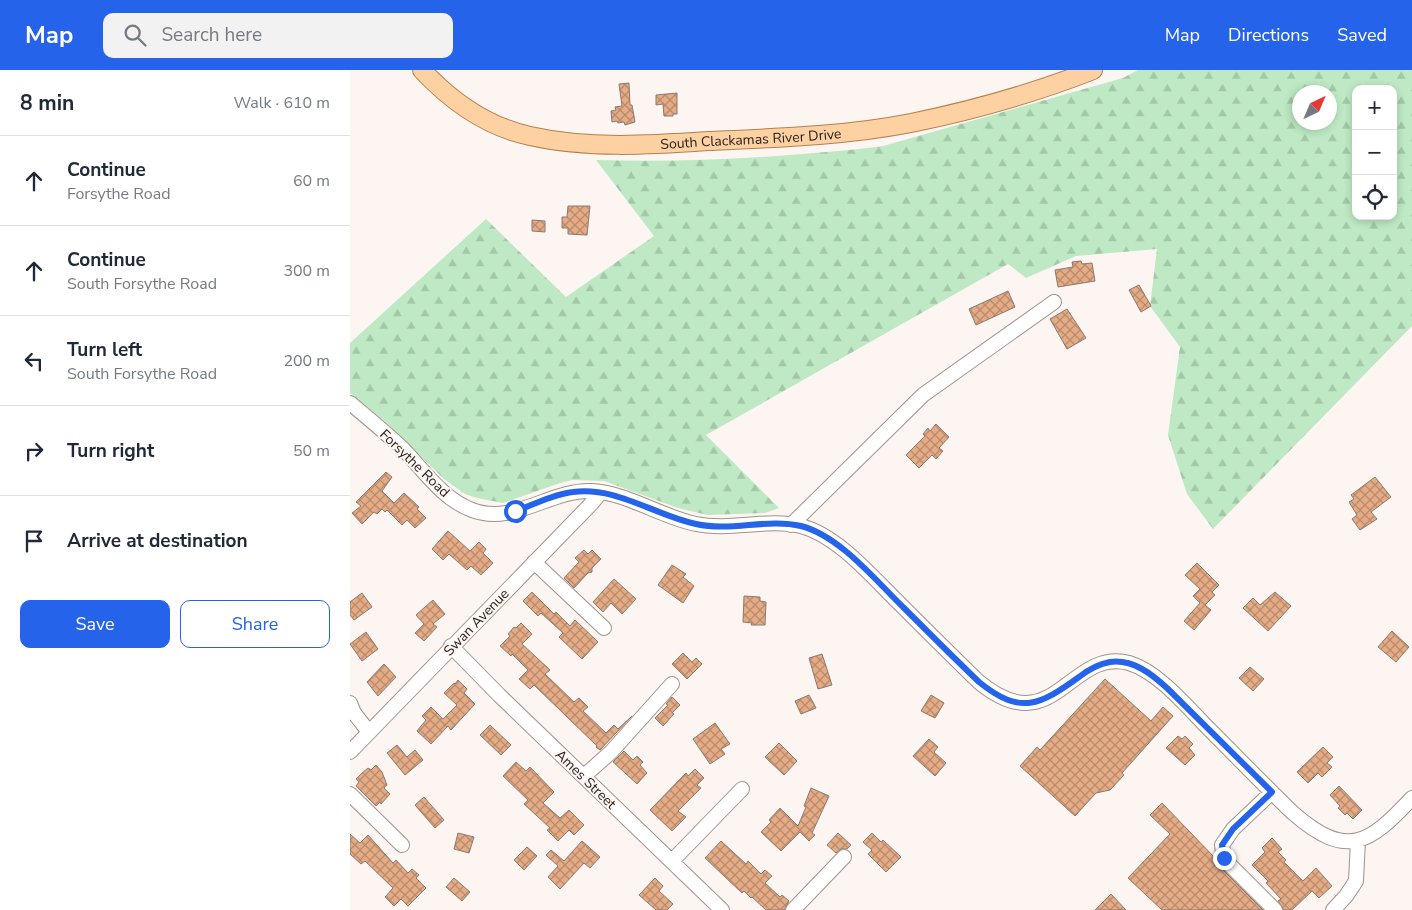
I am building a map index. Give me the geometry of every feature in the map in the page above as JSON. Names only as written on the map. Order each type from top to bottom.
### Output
[{"type":"main road","name":"South Clackamas River Drive","points":[[422,70],[447,94],[462,105],[482,117],[515,132],[573,143],[611,144],[757,139],[912,123],[978,107],[1054,85],[1093,70]]},
{"type":"street","points":[[791,524],[923,395],[1054,302]]},
{"type":"street","name":"Forsythe Road","points":[[350,403],[393,440],[447,495],[465,507],[478,512],[504,514],[572,492],[601,492],[695,524],[729,527],[773,523],[791,524],[818,532],[844,551],[979,682],[1000,697],[1014,702],[1036,702],[1059,692],[1100,664],[1116,662],[1135,665],[1149,673],[1168,689],[1294,813],[1319,833],[1338,840],[1358,840]]},
{"type":"street","name":"Swan Avenue","points":[[350,752],[601,492]]},
{"type":"street","points":[[534,562],[604,628]]},
{"type":"street","name":"Ames Street","points":[[451,646],[499,695],[722,910]]},
{"type":"street","points":[[584,776],[611,752],[672,684]]},
{"type":"street","points":[[350,703],[354,713],[369,732]]},
{"type":"street","points":[[672,861],[742,789]]},
{"type":"street","points":[[1272,792],[1233,829],[1222,845],[1224,858],[1275,910]]},
{"type":"street","points":[[350,794],[402,845]]},
{"type":"street","points":[[1333,910],[1356,881],[1358,840],[1371,835],[1384,826],[1412,798]]},
{"type":"street","points":[[793,910],[844,857]]},
{"type":"green space","points":[[1138,70],[1412,70],[1412,326],[1213,529],[1187,494],[1168,435],[1180,347],[1150,306],[1157,249],[1076,256],[1026,278],[1008,264],[706,435],[779,508],[765,513],[707,515],[678,508],[604,481],[572,480],[503,503],[477,498],[465,494],[444,479],[387,423],[350,393],[350,343],[486,219],[566,297],[654,236],[596,160],[664,161],[731,159],[883,146],[1123,78]]},
{"type":"building","points":[[629,83],[630,105],[632,105],[635,122],[625,125],[624,122],[612,122],[611,111],[616,110],[615,107],[622,106],[619,84]]},
{"type":"building","points":[[677,93],[677,114],[664,116],[663,104],[656,105],[656,95]]},
{"type":"building","points":[[568,206],[590,206],[587,235],[568,234],[568,228],[562,228],[562,217],[567,217]]},
{"type":"building","points":[[532,220],[545,221],[545,232],[532,231]]},
{"type":"building","points":[[1081,261],[1082,264],[1092,263],[1095,281],[1058,287],[1055,270],[1073,267],[1072,262]]},
{"type":"building","points":[[1139,285],[1151,306],[1141,312],[1129,290]]},
{"type":"building","points":[[1008,291],[1015,307],[976,325],[969,309]]},
{"type":"building","points":[[1067,309],[1086,338],[1067,349],[1050,319]]},
{"type":"building","points":[[936,424],[949,437],[939,448],[943,451],[936,459],[932,455],[919,468],[906,455],[925,436],[923,434],[928,428],[930,431]]},
{"type":"building","points":[[386,472],[392,477],[382,491],[394,503],[404,493],[419,507],[417,509],[426,518],[415,528],[407,520],[402,525],[387,510],[385,512],[382,509],[377,514],[374,512],[362,524],[352,513],[361,506],[356,502]]},
{"type":"building","points":[[1375,477],[1391,497],[1371,512],[1377,519],[1360,530],[1352,519],[1357,515],[1349,502],[1354,499],[1351,495]]},
{"type":"building","points":[[448,531],[470,551],[479,542],[486,549],[483,553],[493,563],[481,575],[471,566],[467,570],[449,554],[443,560],[432,549]]},
{"type":"building","points":[[584,550],[588,554],[592,550],[601,559],[592,568],[592,572],[588,573],[574,588],[564,578],[579,562],[575,558]]},
{"type":"building","points":[[1197,563],[1219,585],[1212,592],[1215,595],[1205,605],[1211,610],[1194,630],[1184,621],[1200,603],[1193,596],[1200,589],[1185,575]]},
{"type":"building","points":[[672,565],[686,574],[683,577],[694,586],[683,603],[658,585]]},
{"type":"building","points":[[614,579],[636,599],[622,614],[611,603],[603,612],[593,602]]},
{"type":"building","points":[[532,592],[554,614],[556,612],[570,626],[575,620],[598,642],[582,659],[559,637],[563,633],[541,613],[538,616],[523,601]]},
{"type":"building","points":[[1275,592],[1291,606],[1268,631],[1243,608],[1253,598],[1260,605]]},
{"type":"building","points":[[362,593],[372,607],[354,620],[350,615],[350,602]]},
{"type":"building","points":[[744,596],[760,597],[760,601],[766,602],[765,625],[751,625],[752,623],[743,622]]},
{"type":"building","points":[[433,600],[445,614],[433,624],[437,627],[424,641],[415,633],[424,624],[416,615]]},
{"type":"building","points":[[521,623],[532,634],[522,644],[550,670],[545,674],[574,702],[579,698],[588,707],[583,711],[606,733],[614,725],[618,729],[632,716],[600,750],[534,685],[530,689],[519,679],[528,670],[512,654],[511,656],[500,646],[510,636],[508,634],[514,627],[516,628]]},
{"type":"building","points":[[1392,631],[1409,647],[1396,662],[1378,647]]},
{"type":"building","points":[[366,632],[378,649],[362,661],[350,644]]},
{"type":"building","points":[[683,653],[692,662],[696,658],[702,664],[687,679],[672,664]]},
{"type":"building","points":[[822,654],[832,685],[818,689],[809,658]]},
{"type":"building","points":[[384,664],[396,677],[378,696],[367,682]]},
{"type":"building","points":[[1250,667],[1264,679],[1253,691],[1239,678]]},
{"type":"building","points":[[1105,679],[1151,721],[1163,707],[1173,716],[1122,773],[1124,775],[1110,790],[1096,793],[1075,816],[1020,766],[1037,747],[1040,750]]},
{"type":"building","points":[[458,680],[467,689],[464,693],[475,704],[451,730],[448,726],[431,744],[417,731],[426,720],[422,716],[431,707],[443,719],[457,705],[444,693]]},
{"type":"building","points":[[809,695],[816,708],[801,714],[795,701]]},
{"type":"building","points":[[931,695],[944,703],[935,718],[921,711]]},
{"type":"building","points":[[672,697],[680,705],[663,726],[655,718],[668,705],[666,704]]},
{"type":"building","points":[[715,723],[730,744],[721,749],[725,754],[710,764],[693,739]]},
{"type":"building","points":[[490,725],[511,745],[501,755],[480,735]]},
{"type":"building","points":[[1178,736],[1182,739],[1185,736],[1193,744],[1189,748],[1195,755],[1185,765],[1166,748]]},
{"type":"building","points":[[929,739],[938,747],[934,752],[946,763],[935,776],[913,756]]},
{"type":"building","points":[[779,743],[797,761],[784,775],[765,757]]},
{"type":"building","points":[[397,745],[407,757],[415,750],[423,760],[405,775],[387,753]]},
{"type":"building","points":[[1323,747],[1333,757],[1327,763],[1332,767],[1322,777],[1318,773],[1308,783],[1297,772]]},
{"type":"building","points":[[624,751],[633,760],[637,756],[643,762],[640,765],[647,773],[637,784],[613,762]]},
{"type":"building","points":[[516,762],[526,771],[530,767],[554,792],[543,803],[560,818],[569,810],[584,825],[574,835],[569,830],[558,841],[547,830],[550,828],[524,804],[528,800],[503,776]]},
{"type":"building","points":[[376,765],[382,772],[387,785],[384,788],[390,794],[381,804],[380,802],[376,806],[356,786],[359,782],[356,779],[368,768],[371,770]]},
{"type":"building","points":[[695,769],[704,778],[697,785],[701,788],[678,811],[686,817],[672,831],[650,810],[686,773],[688,776]]},
{"type":"building","points":[[1339,786],[1362,810],[1353,819],[1347,813],[1345,815],[1338,808],[1340,806],[1330,795]]},
{"type":"building","points":[[811,788],[829,796],[812,833],[815,835],[809,841],[800,832],[781,851],[761,832],[771,822],[769,820],[780,808],[798,826]]},
{"type":"building","points":[[424,797],[444,820],[435,828],[415,805]]},
{"type":"building","points":[[1162,803],[1215,858],[1218,865],[1263,910],[1162,910],[1128,878],[1170,834],[1150,815]]},
{"type":"building","points":[[458,833],[474,837],[469,853],[454,849]]},
{"type":"building","points":[[838,833],[851,845],[847,849],[841,849],[836,853],[827,845]]},
{"type":"building","points":[[872,833],[881,842],[883,840],[901,857],[886,872],[868,854],[872,850],[863,842]]},
{"type":"building","points":[[350,834],[360,843],[368,835],[393,863],[396,860],[408,873],[412,869],[419,875],[416,878],[426,888],[408,906],[401,899],[394,906],[385,897],[393,888],[365,861],[361,864],[350,854]]},
{"type":"building","points":[[1272,838],[1282,849],[1278,852],[1286,860],[1284,862],[1303,881],[1316,868],[1332,886],[1319,898],[1312,891],[1292,910],[1284,910],[1278,901],[1281,899],[1266,883],[1268,881],[1252,865],[1265,852],[1262,848]]},
{"type":"building","points":[[582,841],[600,857],[590,868],[584,863],[560,889],[548,877],[558,866],[546,855],[551,850],[564,861]]},
{"type":"building","points":[[721,841],[746,864],[748,861],[761,874],[765,870],[772,876],[765,883],[780,897],[782,895],[789,901],[784,910],[766,910],[744,891],[742,893],[705,858]]},
{"type":"building","points":[[527,847],[537,856],[524,870],[514,860]]},
{"type":"building","points":[[454,878],[470,892],[462,901],[446,887]]},
{"type":"building","points":[[655,878],[663,886],[659,891],[673,904],[667,910],[656,910],[639,895]]},
{"type":"building","points":[[1111,894],[1126,910],[1095,910]]},
{"type":"route","points":[[515,511],[562,494],[590,491],[601,492],[632,501],[679,519],[705,526],[729,527],[782,523],[818,532],[854,559],[979,682],[1000,697],[1014,702],[1031,703],[1046,699],[1100,664],[1116,662],[1135,665],[1149,673],[1168,689],[1272,792],[1233,829],[1222,845],[1224,858]]}]
